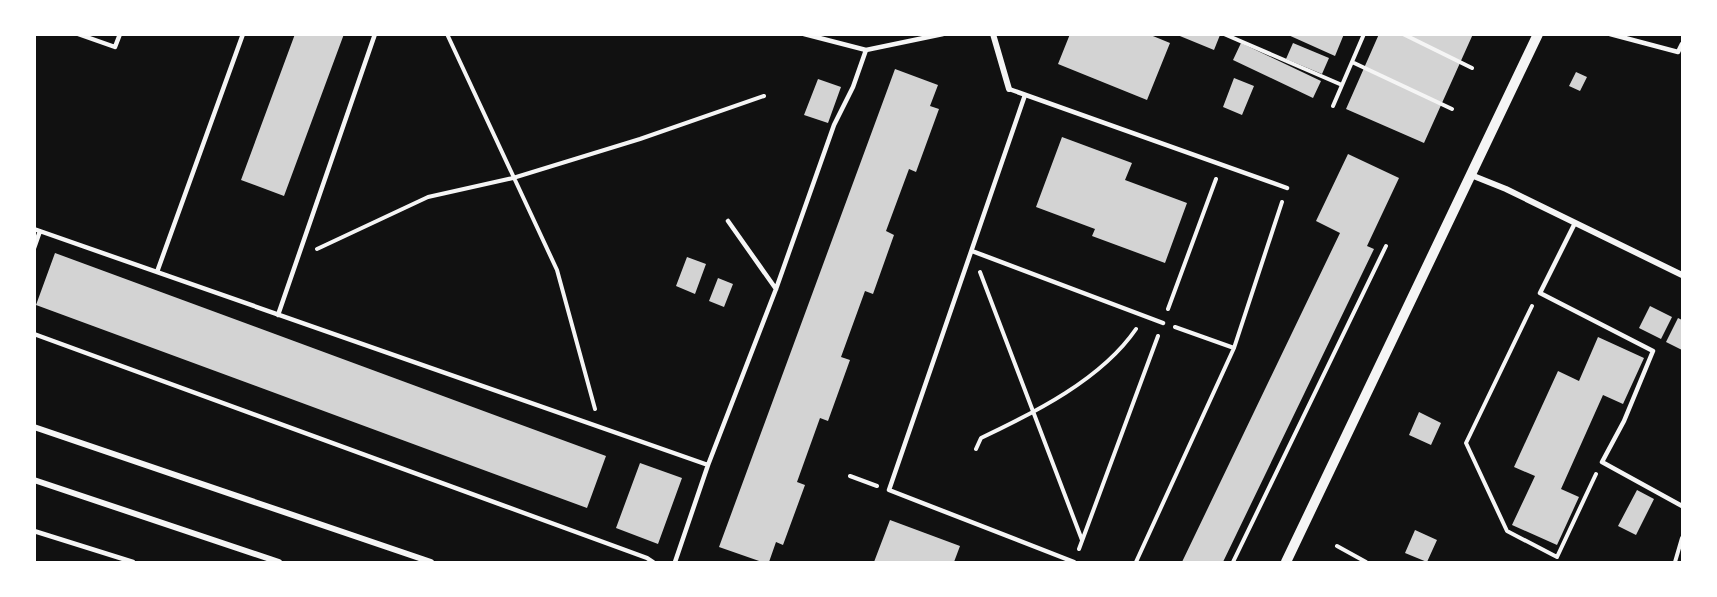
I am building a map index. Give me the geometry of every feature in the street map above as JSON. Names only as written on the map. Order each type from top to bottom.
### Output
[{"type":"street","points":[[993,34],[1009,89]]},
{"type":"street","points":[[1286,562],[1538,34]]},
{"type":"street","points":[[1471,175],[1683,275]]},
{"type":"street","points":[[34,427],[431,562]]},
{"type":"street","points":[[34,480],[279,562]]},
{"type":"lane","points":[[78,34],[115,47],[120,34]]},
{"type":"lane","points":[[157,272],[243,34]]},
{"type":"lane","points":[[278,315],[375,34]]},
{"type":"lane","points":[[804,34],[866,50],[943,34]]},
{"type":"lane","points":[[1610,34],[1681,52],[1683,44]]},
{"type":"lane","points":[[675,562],[708,465],[776,289],[834,125],[854,87],[866,50]]},
{"type":"lane","points":[[1009,89],[1287,188]]},
{"type":"lane","points":[[1025,95],[889,490],[1075,562]]},
{"type":"lane","points":[[728,221],[776,289]]},
{"type":"lane","points":[[1575,223],[1540,293],[1653,351],[1624,421],[1602,462],[1683,506]]},
{"type":"lane","points":[[34,248],[37,230],[708,465]]},
{"type":"lane","points":[[972,251],[1163,322]]},
{"type":"lane","points":[[34,334],[653,562]]},
{"type":"lane","points":[[34,531],[133,562]]},
{"type":"path","points":[[447,34],[557,270],[600,429]]},
{"type":"path","points":[[1224,34],[1342,85]]},
{"type":"path","points":[[1333,106],[1364,34]]},
{"type":"path","points":[[1403,34],[1473,68]]},
{"type":"path","points":[[1352,62],[1452,109]]},
{"type":"path","points":[[297,259],[428,197],[513,178],[640,139],[764,96]]},
{"type":"path","points":[[1075,562],[1221,165]]},
{"type":"path","points":[[1136,562],[1234,348],[1287,188]]},
{"type":"path","points":[[1233,562],[1386,246]]},
{"type":"path","points":[[972,251],[1082,541]]},
{"type":"path","points":[[1540,293],[1523,321],[1466,443],[1507,531],[1557,557],[1602,462]]},
{"type":"path","points":[[976,449],[981,438],[1034,413],[1123,348],[1145,316]]},
{"type":"path","points":[[1163,322],[1234,348]]},
{"type":"path","points":[[850,476],[889,490]]},
{"type":"path","points":[[1675,562],[1683,538]]},
{"type":"path","points":[[1337,546],[1366,562]]},
{"type":"building","points":[[295,34],[344,34],[284,196],[241,180]]},
{"type":"building","points":[[1070,34],[1148,34],[1170,43],[1147,100],[1058,64]]},
{"type":"building","points":[[1175,34],[1218,34],[1220,35],[1214,50]]},
{"type":"building","points":[[1286,34],[1344,34],[1335,56]]},
{"type":"building","points":[[1379,34],[1473,34],[1424,143],[1346,109]]},
{"type":"building","points":[[1241,43],[1321,81],[1313,98],[1233,60]]},
{"type":"building","points":[[1293,43],[1329,58],[1322,74],[1286,59]]},
{"type":"building","points":[[895,69],[938,85],[930,106],[939,109],[916,172],[909,169],[886,231],[894,235],[873,294],[865,291],[841,357],[850,360],[828,421],[820,418],[797,482],[805,485],[783,545],[776,542],[769,562],[762,562],[719,547]]},
{"type":"building","points":[[1576,72],[1587,77],[1580,91],[1569,86]]},
{"type":"building","points":[[1234,78],[1254,86],[1242,115],[1223,107]]},
{"type":"building","points":[[818,79],[841,87],[828,123],[804,115]]},
{"type":"building","points":[[1062,137],[1132,163],[1125,180],[1187,203],[1165,263],[1092,236],[1095,229],[1036,207]]},
{"type":"building","points":[[1348,154],[1399,178],[1367,246],[1374,249],[1223,562],[1182,562],[1340,233],[1316,221]]},
{"type":"building","points":[[55,253],[606,456],[587,508],[36,305]]},
{"type":"building","points":[[687,257],[706,264],[695,294],[676,286]]},
{"type":"building","points":[[718,278],[733,284],[724,307],[709,301]]},
{"type":"building","points":[[1650,306],[1672,317],[1661,339],[1639,328]]},
{"type":"building","points":[[1678,318],[1682,320],[1682,350],[1666,342]]},
{"type":"building","points":[[1598,337],[1644,358],[1623,404],[1603,395],[1561,489],[1579,497],[1557,545],[1512,525],[1535,476],[1514,467],[1558,371],[1579,381]]},
{"type":"building","points":[[1419,412],[1441,423],[1431,445],[1409,435]]},
{"type":"building","points":[[640,463],[682,478],[658,544],[616,528]]},
{"type":"building","points":[[1637,490],[1654,499],[1636,535],[1618,526]]},
{"type":"building","points":[[890,520],[960,546],[954,562],[874,562]]},
{"type":"building","points":[[1415,530],[1437,540],[1427,562],[1405,553]]}]
